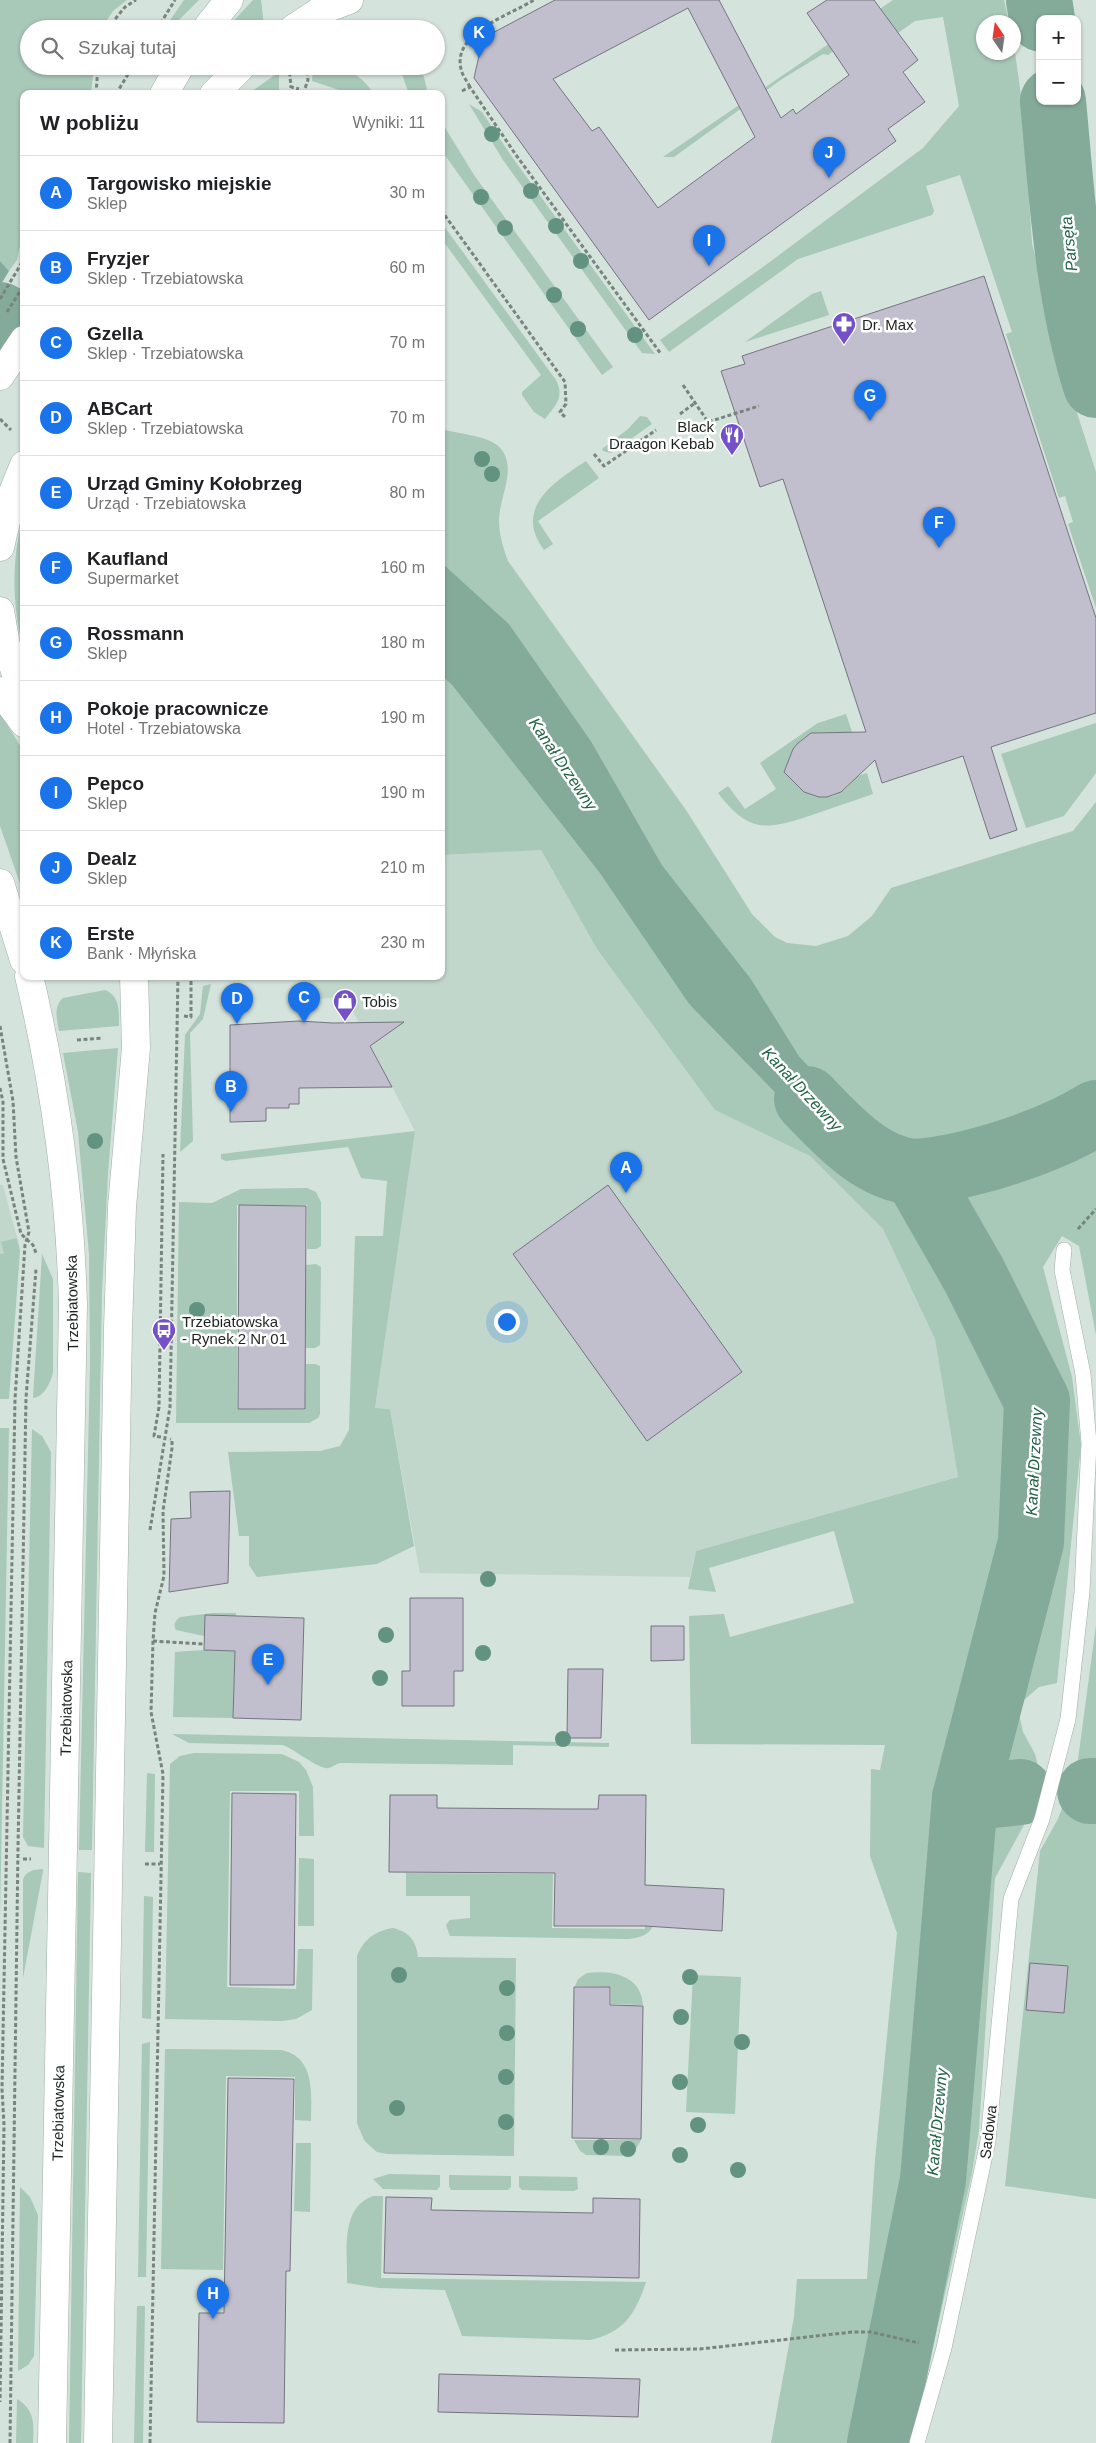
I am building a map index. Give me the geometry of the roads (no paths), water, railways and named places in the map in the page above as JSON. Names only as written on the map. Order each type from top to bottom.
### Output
[{"type":"street","points":[[213,20],[229,0]]},
{"type":"street","points":[[307,20],[320,12],[349,0]]},
{"type":"street","points":[[166,90],[175,75]]},
{"type":"street","points":[[218,90],[233,75]]},
{"type":"street","points":[[0,376],[20,346]]},
{"type":"street","points":[[0,473],[10,458],[17,438]]},
{"type":"street","points":[[0,547],[13,492],[20,475]]},
{"type":"street","points":[[0,611],[6,645],[20,685]]},
{"type":"street","points":[[0,691],[20,718]]},
{"type":"street","points":[[0,882],[20,947]]},
{"type":"street","name":"Trzebiatowska","points":[[30,980],[44,1039],[60,1135],[68,1208],[73,1296],[52,2443]]},
{"type":"street","points":[[98,2443],[118,1328],[122,1207],[136,1037],[134,980]]},
{"type":"lane","name":"Sadowa","points":[[917,2443],[946,2339],[988,2141],[1011,1899],[1042,1819],[1068,1719],[1082,1592],[1089,1444],[1083,1374],[1062,1270],[1064,1250]]},
{"type":"water","points":[[0,261],[9,271],[0,286]]},
{"type":"water","points":[[445,566],[509,624],[591,741],[662,865],[751,979],[799,1056],[846,1107],[884,1139],[876,1160],[866,1175],[786,1104],[689,1004],[599,872],[452,685],[445,679]]},
{"type":"waterway","name":"Parsęta","points":[[1039,0],[1041,15]]},
{"type":"waterway","name":"Parsęta","points":[[1053,105],[1072,280],[1078,315],[1096,385]]},
{"type":"waterway","name":"Kanał Drzewny","points":[[0,315],[20,328]]},
{"type":"waterway","name":"Kanał Drzewny","points":[[807,1099],[855,1146],[884,1164],[915,1172],[974,1275],[1037,1401],[1031,1542],[965,1798],[933,2180],[880,2443]]},
{"type":"waterway","points":[[915,1172],[937,1170],[1009,1152],[1056,1134],[1096,1113]]},
{"type":"waterway","name":"Kanał Drzewny","points":[[1090,1791],[1096,1791]]},
{"type":"waterway","name":"Kanał Drzewny","points":[[965,1798],[1020,1792]]},
{"type":"place","name":"Erste","points":[[479,58]]},
{"type":"place","name":"Dealz","points":[[829,178]]},
{"type":"place","name":"Pepco","points":[[709,266]]},
{"type":"place","name":"Dr. Max","points":[[844,345]]},
{"type":"place","name":"Rossmann","points":[[870,421]]},
{"type":"place","name":"Black Draagon Kebab","points":[[732,456]]},
{"type":"place","name":"Kaufland","points":[[939,548]]},
{"type":"place","name":"Tobis","points":[[345,1022]]},
{"type":"place","name":"Gzella","points":[[304,1023]]},
{"type":"place","name":"ABCart","points":[[237,1024]]},
{"type":"place","name":"Fryzjer","points":[[231,1112]]},
{"type":"place","name":"Targowisko miejskie","points":[[626,1193]]},
{"type":"place","name":"Trzebiatowska - Rynek 2 Nr 01","points":[[164,1351]]},
{"type":"place","name":"Urząd Gminy Kołobrzeg","points":[[268,1685]]},
{"type":"place","name":"Pokoje pracownicze","points":[[213,2319]]}]
